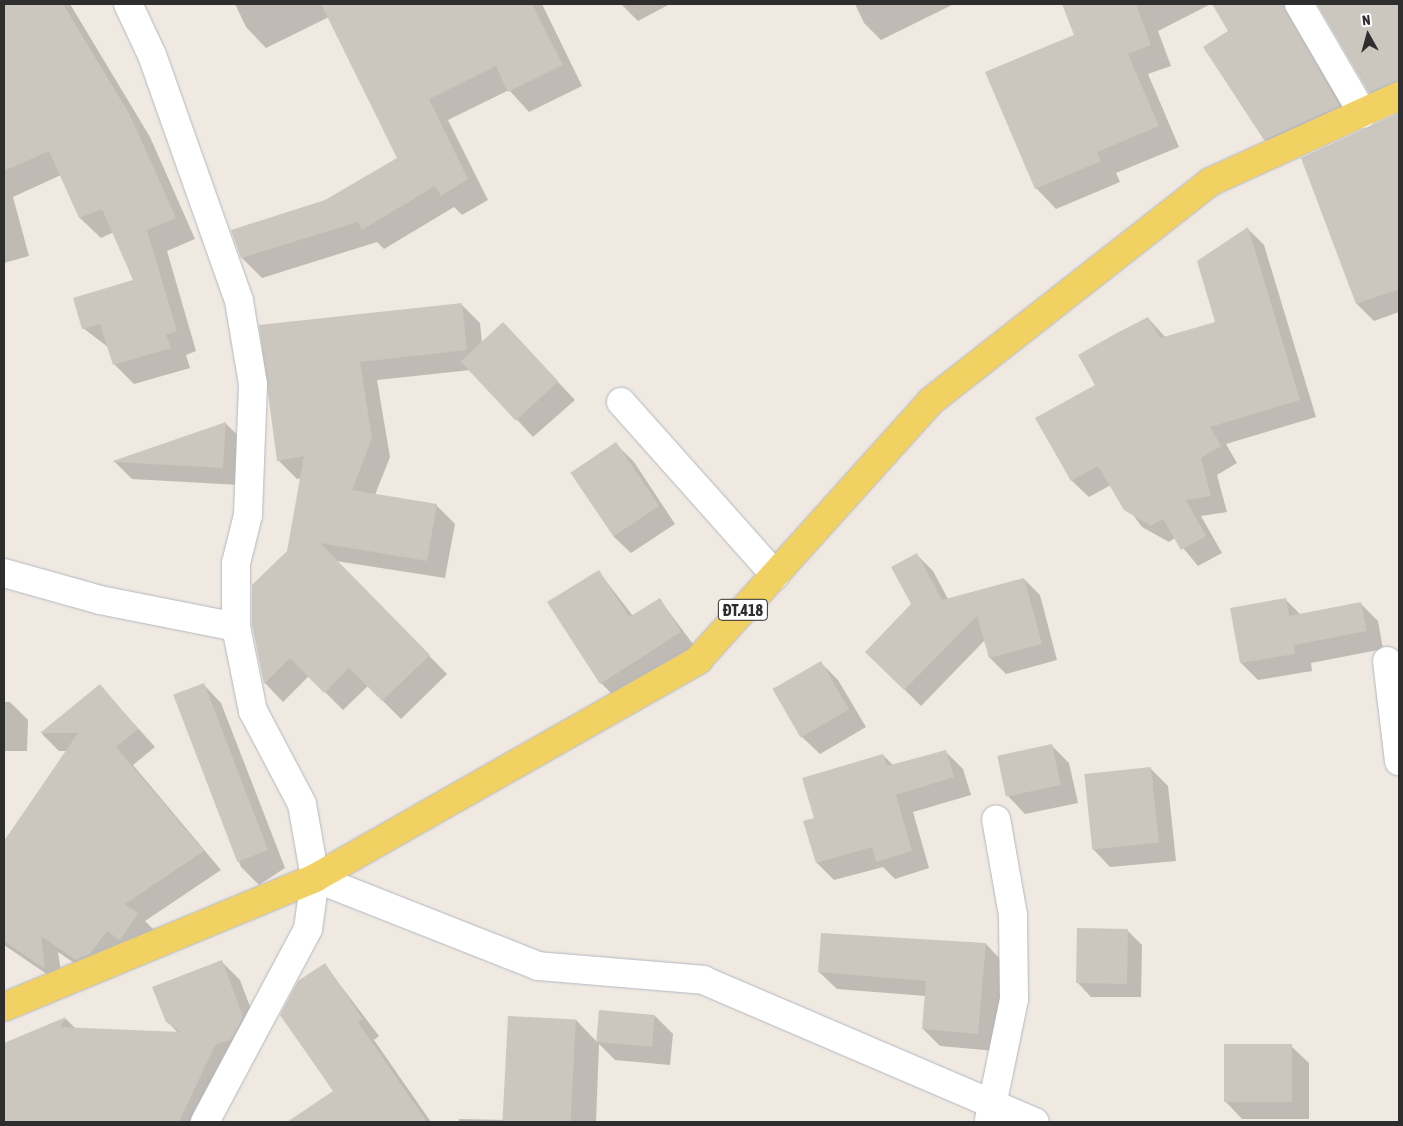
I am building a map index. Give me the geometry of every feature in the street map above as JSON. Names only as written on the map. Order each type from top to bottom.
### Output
[{"type":"main road","name":"ĐT.418","points":[[4,1007],[315,878],[698,660],[930,401],[1202,188],[1399,96]]},
{"type":"street","points":[[128,4],[152,55],[240,301],[253,384],[248,515],[236,563],[236,627],[253,711],[302,804],[315,878],[308,929],[205,1122]]},
{"type":"street","points":[[1300,4],[1363,114]]},
{"type":"street","points":[[621,402],[775,574]]},
{"type":"street","points":[[4,573],[100,600],[236,627]]},
{"type":"street","points":[[1387,661],[1399,761]]},
{"type":"street","points":[[992,1114],[1014,999],[1013,915],[996,819]]},
{"type":"street","points":[[315,878],[443,925],[538,966],[703,980],[992,1114],[1035,1122]]},
{"type":"building","points":[[4,4],[63,4],[130,115],[176,218],[147,230],[177,331],[166,335],[171,348],[113,365],[100,324],[82,329],[73,298],[133,280],[102,209],[79,218],[49,151],[4,171]]},
{"type":"building","points":[[321,4],[532,4],[563,65],[508,92],[496,66],[429,99],[468,179],[441,196],[435,186],[362,230],[358,222],[241,258],[231,230],[325,200],[397,158]]},
{"type":"building","points":[[1062,4],[1136,4],[1151,45],[1128,54],[1159,126],[1097,152],[1101,161],[1035,189],[985,72],[1074,35]]},
{"type":"building","points":[[1212,4],[1283,4],[1340,106],[1264,140],[1203,47],[1228,31]]},
{"type":"building","points":[[1317,4],[1399,4],[1399,81],[1369,93]]},
{"type":"building","points":[[1399,113],[1399,289],[1356,304],[1301,158]]},
{"type":"building","points":[[1248,227],[1300,400],[1210,427],[1221,446],[1201,458],[1211,496],[1186,500],[1206,536],[1181,550],[1163,519],[1151,526],[1124,510],[1098,466],[1071,481],[1035,418],[1095,385],[1078,355],[1115,334],[1148,317],[1160,338],[1215,322],[1197,261]]},
{"type":"building","points":[[462,303],[467,350],[360,362],[372,438],[352,490],[437,504],[427,561],[320,543],[430,655],[382,701],[349,668],[324,693],[290,658],[264,684],[252,625],[252,585],[287,551],[304,456],[277,461],[259,325]]},
{"type":"building","points":[[503,322],[558,381],[516,421],[461,362]]},
{"type":"building","points":[[226,422],[223,468],[113,462],[113,461]]},
{"type":"building","points":[[616,442],[659,506],[613,537],[570,473]]},
{"type":"building","points":[[917,553],[942,600],[1024,578],[1042,644],[989,658],[977,616],[904,690],[865,652],[911,604],[891,567]]},
{"type":"building","points":[[599,570],[629,617],[660,598],[681,632],[600,684],[547,602]]},
{"type":"building","points":[[1286,598],[1289,616],[1361,602],[1367,631],[1294,645],[1295,654],[1240,663],[1230,608]]},
{"type":"building","points":[[821,661],[849,709],[801,737],[773,689]]},
{"type":"building","points":[[204,683],[268,850],[237,862],[173,695]]},
{"type":"building","points":[[100,684],[138,729],[116,747],[204,851],[125,904],[138,913],[120,940],[107,931],[90,954],[76,960],[41,936],[45,969],[4,941],[4,841],[78,733],[40,733]]},
{"type":"building","points":[[1052,744],[1061,785],[1006,797],[997,756]]},
{"type":"building","points":[[946,750],[954,777],[896,795],[912,851],[876,862],[872,847],[816,863],[803,821],[814,818],[802,778],[883,754],[887,766]]},
{"type":"building","points":[[1151,767],[1159,843],[1092,850],[1084,774]]},
{"type":"building","points":[[1077,928],[1128,929],[1127,984],[1076,983]]},
{"type":"building","points":[[821,933],[986,943],[978,1034],[922,1029],[926,981],[818,972]]},
{"type":"building","points":[[222,960],[243,1017],[232,1039],[215,1045],[179,1122],[4,1122],[4,1043],[66,1017],[60,1027],[181,1032],[166,1022],[152,987]]},
{"type":"building","points":[[325,963],[363,1019],[358,1022],[427,1122],[287,1122],[333,1091],[280,1015],[298,981]]},
{"type":"building","points":[[599,1010],[655,1015],[652,1047],[596,1042]]},
{"type":"building","points":[[508,1016],[576,1020],[571,1122],[502,1122]]},
{"type":"building","points":[[1224,1044],[1292,1044],[1292,1102],[1224,1102]]}]
